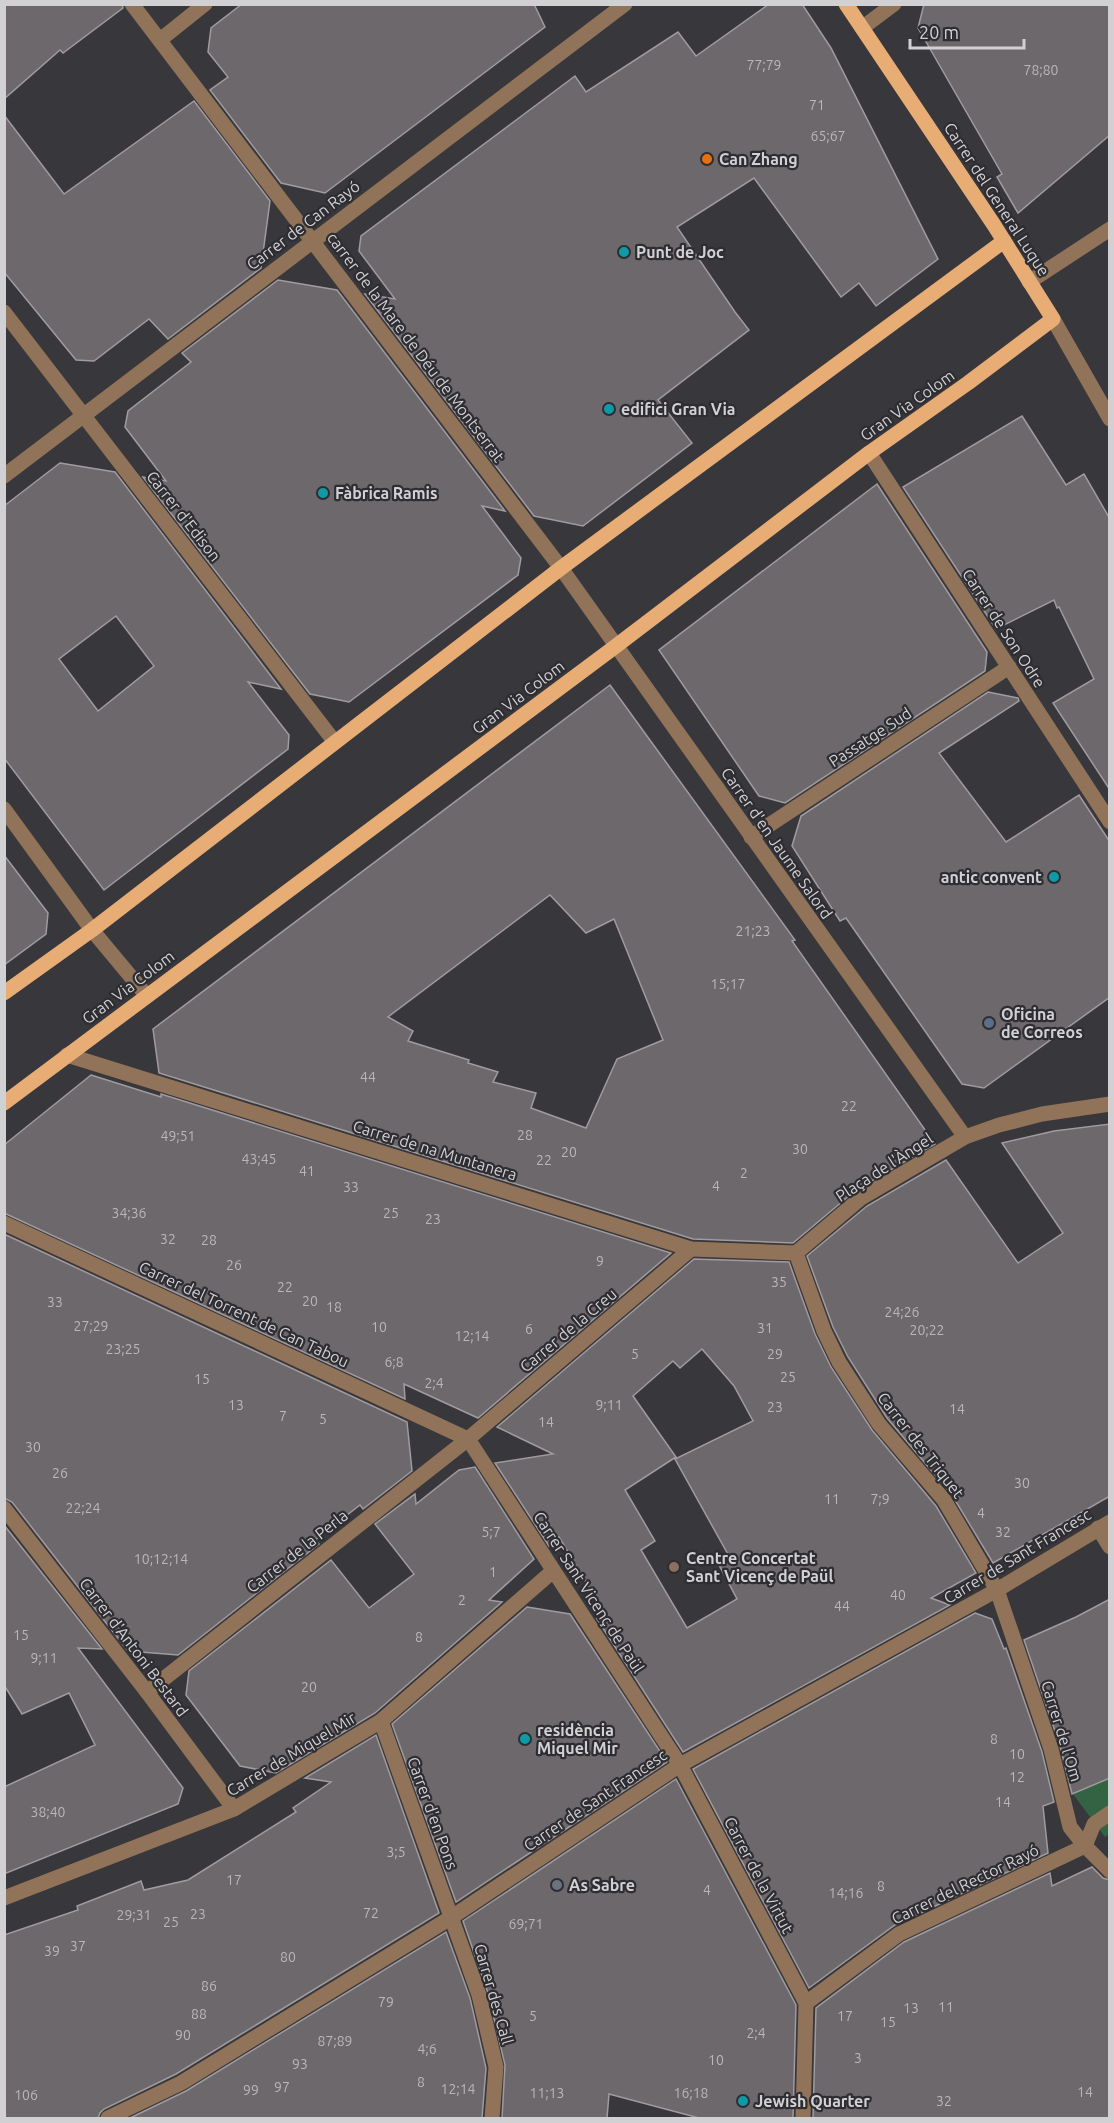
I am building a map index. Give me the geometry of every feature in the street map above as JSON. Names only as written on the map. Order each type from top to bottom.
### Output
[{"type":"main road","name":"Carrer del General Luque","points":[[846,4],[1004,241],[1053,320]]},
{"type":"main road","points":[[4,993],[92,930],[561,568],[1004,241]]},
{"type":"main road","name":"Gran Via Colom","points":[[4,1103],[616,646],[869,453],[1053,320]]},
{"type":"street","name":"carrer de la Mare de Déu de Montserrat","points":[[132,4],[561,568]]},
{"type":"street","points":[[160,40],[205,4]]},
{"type":"street","name":"Carrer de Can Rayó","points":[[4,476],[626,4]]},
{"type":"street","points":[[862,28],[894,4]]},
{"type":"street","points":[[1029,282],[1110,229]]},
{"type":"street","name":"Carrer d'Edison","points":[[4,312],[334,741]]},
{"type":"street","name":"Carrer del General Luque","points":[[1053,320],[1110,419]]},
{"type":"street","name":"Carrer de Son Odre","points":[[869,453],[1110,822]]},
{"type":"street","name":"Carrer d'en Jaume Salord","points":[[561,568],[965,1137]]},
{"type":"street","name":"Passatge Sud","points":[[751,837],[1009,668]]},
{"type":"street","points":[[4,809],[92,930],[147,996]]},
{"type":"street","name":"Carrer de na Muntanera","points":[[68,1055],[691,1249],[796,1253]]},
{"type":"street","name":"Plaça de l'Àngel","points":[[796,1253],[861,1198],[965,1137],[1042,1114],[1110,1104]]},
{"type":"street","name":"Carrer del Torrent de Can Tabou","points":[[4,1223],[468,1438]]},
{"type":"street","name":"Carrer de la Creu","points":[[468,1438],[691,1249]]},
{"type":"street","name":"Carrer des Triquet","points":[[796,1253],[824,1331],[839,1362],[879,1424],[944,1500],[997,1590]]},
{"type":"street","name":"Carrer Sant Vicenç de Paül","points":[[468,1438],[680,1765]]},
{"type":"street","name":"Carrer de la Perla","points":[[147,1692],[468,1438]]},
{"type":"street","name":"Carrer d'Antoni Bestard","points":[[4,1508],[147,1692],[234,1809]]},
{"type":"street","points":[[1104,1525],[1110,1547]]},
{"type":"street","name":"Carrer de Sant Francesc","points":[[108,2118],[180,2083],[452,1917],[680,1765],[997,1590],[1104,1525]]},
{"type":"street","name":"Carrer de Miquel Mir","points":[[4,1898],[234,1809],[381,1721],[553,1571]]},
{"type":"street","name":"Carrer de l'Om","points":[[997,1590],[1051,1749],[1070,1827],[1110,1871]]},
{"type":"street","name":"Carrer d'en Pons","points":[[381,1721],[452,1917]]},
{"type":"street","name":"Carrer de la Virtut","points":[[680,1765],[806,2002]]},
{"type":"street","points":[[1085,1846],[1094,1824],[1110,1813]]},
{"type":"street","name":"Carrer del Rector Rayó","points":[[806,2002],[899,1935],[1085,1846]]},
{"type":"street","name":"Carrer des Call","points":[[452,1917],[479,1995],[496,2067],[492,2118]]},
{"type":"street","points":[[802,2118],[806,2002]]},
{"type":"green space","points":[[1109,1778],[1109,1834],[1105,1837],[1073,1794]]},
{"type":"building","points":[[4,4],[122,4],[123,8],[63,53],[60,50],[4,99]]},
{"type":"building","points":[[242,4],[534,4],[545,27],[325,193],[281,183],[210,90],[228,77],[208,52],[211,28]]},
{"type":"building","points":[[769,4],[802,4],[831,48],[938,259],[876,306],[859,283],[841,297],[754,178],[677,227],[749,330],[658,400],[692,443],[583,526],[534,516],[365,294],[395,299],[359,251],[361,236],[575,76],[586,92],[678,32],[696,56]]},
{"type":"building","points":[[924,4],[1110,4],[1110,135],[1018,213],[997,177],[1002,174],[918,28]]},
{"type":"building","points":[[194,101],[270,201],[261,268],[168,339],[149,319],[94,361],[76,360],[4,272],[4,115],[64,194]]},
{"type":"building","name":"Fàbrica Ramis","points":[[278,280],[337,290],[505,511],[482,506],[521,558],[518,575],[349,702],[310,694],[143,477],[166,481],[125,427],[128,411],[191,362],[182,353]]},
{"type":"building","points":[[1022,416],[1066,485],[1084,474],[1110,519],[1110,790],[1053,703],[1094,679],[1059,607],[1057,608],[1054,600],[996,629],[903,487]]},
{"type":"building","points":[[60,463],[115,472],[281,689],[248,682],[289,735],[288,749],[104,890],[4,758],[4,506]],"holes":[[[116,616],[154,666],[98,711],[59,659]]]},
{"type":"building","points":[[877,484],[987,652],[985,671],[785,803],[759,796],[659,650]]},
{"type":"building","points":[[610,685],[795,940],[792,941],[935,1144],[856,1190],[793,1243],[693,1239],[159,1073],[153,1029]],"holes":[[[550,895],[586,933],[614,919],[663,1040],[617,1059],[586,1128],[531,1108],[536,1093],[493,1082],[498,1072],[468,1063],[469,1060],[408,1041],[413,1031],[388,1017]]]},
{"type":"building","points":[[988,692],[1018,698],[1019,701],[939,753],[1006,842],[1079,795],[1110,842],[1110,997],[984,1088],[962,1084],[846,918],[840,921],[792,846],[801,816]]},
{"type":"building","points":[[4,855],[48,913],[46,934],[4,965]]},
{"type":"building","points":[[91,1075],[161,1097],[161,1094],[671,1253],[478,1418],[404,1384],[405,1399],[4,1213],[4,1145]]},
{"type":"building","points":[[1110,1124],[1110,1496],[993,1563],[952,1495],[887,1418],[848,1357],[833,1327],[807,1256],[867,1206],[946,1160],[1018,1263],[1063,1233],[1002,1143],[1054,1131]]},
{"type":"building","points":[[4,1234],[407,1422],[412,1471],[363,1509],[360,1505],[315,1540],[319,1544],[178,1655],[128,1651],[12,1502],[4,1498]]},
{"type":"building","points":[[694,1259],[789,1262],[815,1334],[831,1367],[872,1430],[936,1506],[976,1573],[931,1598],[950,1605],[683,1752],[597,1619],[609,1621],[559,1537],[549,1546],[495,1463],[553,1454],[497,1427]],"holes":[[[702,1349],[734,1386],[753,1421],[675,1459],[730,1558],[719,1565],[737,1599],[687,1628],[641,1550],[655,1541],[625,1490],[676,1457],[633,1396],[673,1361],[680,1368]]]},
{"type":"building","points":[[475,1467],[534,1559],[489,1600],[502,1602],[375,1713],[276,1773],[240,1766],[186,1695],[189,1671],[331,1560],[369,1608],[414,1574],[375,1524],[415,1494],[416,1504],[459,1470]]},
{"type":"building","points":[[4,1525],[102,1649],[78,1648],[183,1788],[178,1804],[4,1874],[4,1787],[95,1745],[69,1693],[22,1714],[4,1685]]},
{"type":"building","points":[[1110,1599],[1110,1778],[1072,1794],[1060,1746],[1024,1640]]},
{"type":"building","name":"residència Miquel Mir","points":[[527,1607],[570,1614],[667,1762],[456,1902],[392,1724]]},
{"type":"building","points":[[975,1613],[992,1619],[1004,1649],[1006,1648],[1042,1752],[1054,1802],[1043,1806],[1048,1853],[895,1925],[809,1988],[693,1769]]},
{"type":"building","points":[[376,1735],[439,1913],[176,2074],[104,2109],[98,2118],[4,2118],[4,1935],[78,1910],[77,1906],[141,1881],[144,1890],[188,1880],[296,1812],[293,1808],[331,1782],[305,1778]]},
{"type":"building","points":[[676,1779],[796,2005],[793,2118],[699,2118],[609,2094],[607,2118],[502,2118],[505,2065],[488,1993],[463,1921]]},
{"type":"building","points":[[1092,1867],[1103,1878],[1110,1880],[1110,2118],[813,2118],[816,2008],[904,1942],[1050,1873],[1052,1886]]},
{"type":"building","points":[[446,1932],[470,1998],[486,2068],[482,2118],[130,2118],[186,2091]]},
{"type":"place","name":"Can Zhang","points":[[707,159]]},
{"type":"place","name":"Punt de Joc","points":[[624,252]]},
{"type":"place","name":"edifici Gran Via","points":[[609,409]]},
{"type":"place","name":"Fàbrica Ramis","points":[[323,493]]},
{"type":"place","name":"antic convent","points":[[1054,877]]},
{"type":"place","name":"Oficina de Correos","points":[[989,1023]]},
{"type":"place","name":"Centre Concertat Sant Vicenç de Paül","points":[[674,1567]]},
{"type":"place","name":"residència Miquel Mir","points":[[525,1739]]},
{"type":"place","name":"As Sabre","points":[[557,1885]]},
{"type":"place","name":"Jewish Quarter","points":[[743,2101]]}]
